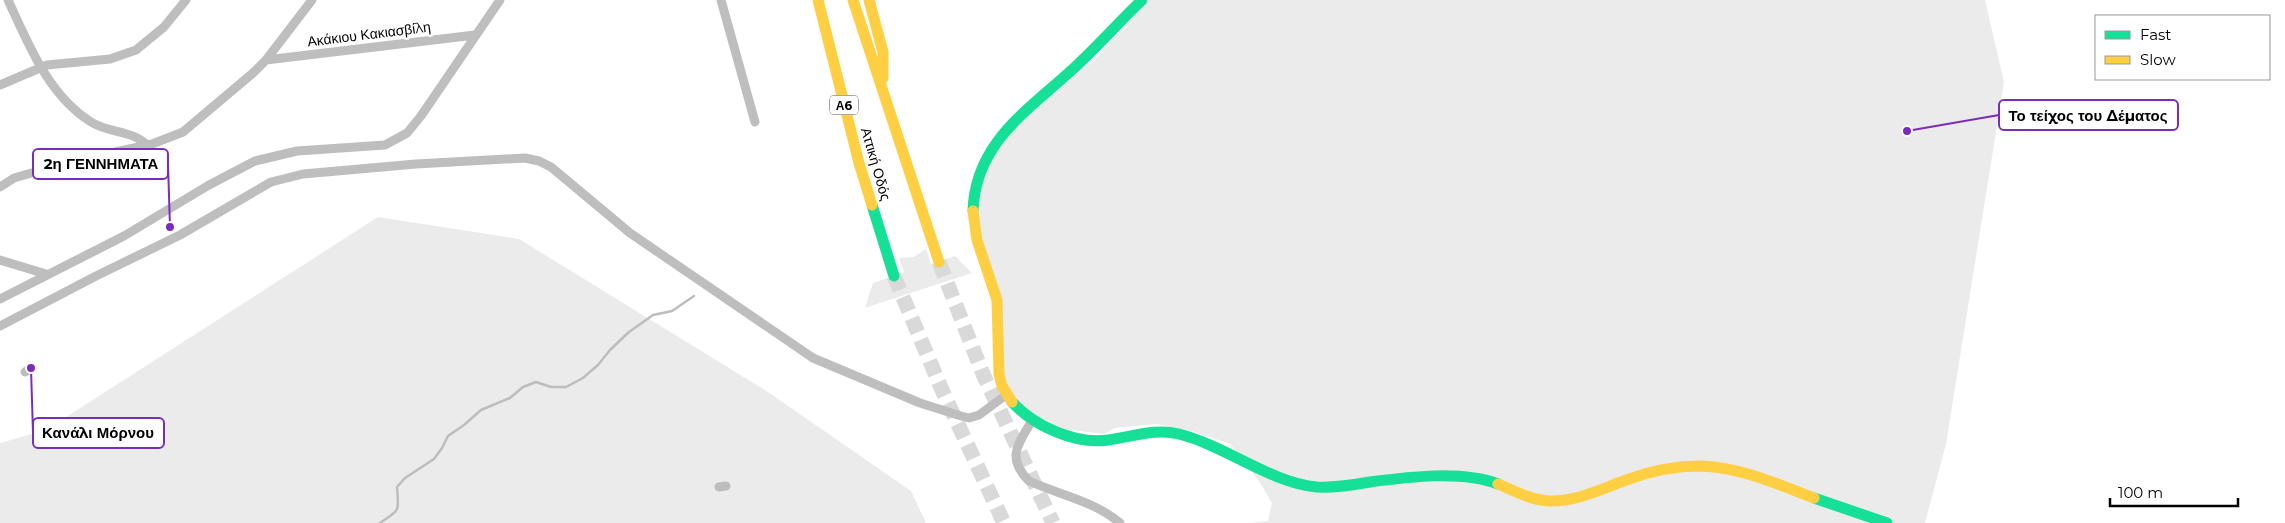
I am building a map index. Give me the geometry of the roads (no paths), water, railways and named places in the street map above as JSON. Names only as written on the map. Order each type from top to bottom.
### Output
[{"type":"main road","points":[[813,0],[829,48]]},
{"type":"main road","name":"Αττική Οδός","points":[[818,0],[859,163],[894,276]]},
{"type":"main road","name":"Αττική Οδός","points":[[853,0],[938,262]]},
{"type":"main road","points":[[869,0],[883,52],[883,95]]},
{"type":"main road","points":[[1142,0],[1084,59],[1044,92],[1004,131],[985,158],[977,178],[973,222],[992,276],[997,297],[999,314],[998,376],[1006,395],[1033,419],[1044,426],[1094,441],[1138,432],[1164,432],[1190,437],[1226,451],[1278,477],[1318,487],[1392,480],[1473,478],[1492,481],[1540,501],[1557,501],[1589,495],[1640,476],[1683,467],[1707,466],[1732,470],[1773,482],[1887,523]]},
{"type":"street","points":[[8,0],[41,67],[63,96],[86,118],[108,130],[129,134],[147,145]]},
{"type":"street","points":[[0,85],[41,67],[53,64],[110,60],[136,50],[164,27],[186,0]]},
{"type":"street","points":[[0,187],[14,178],[70,162],[147,145],[183,132],[237,88],[266,60],[312,0]]},
{"type":"street","points":[[0,299],[124,236],[209,185],[255,161],[296,151],[377,147],[395,141],[407,133],[420,116],[500,0]]},
{"type":"street","points":[[721,0],[755,122]]},
{"type":"street","name":"Ακάκιου Κακιασβίλη","points":[[266,60],[475,35]]},
{"type":"street","points":[[0,326],[180,235],[271,182],[304,174],[416,164],[525,158],[539,161],[551,167],[630,233],[666,260],[793,347],[830,367],[920,402],[969,418],[988,411],[1006,395]]},
{"type":"street","points":[[0,260],[46,274]]},
{"type":"street","points":[[1033,419],[1015,453],[1015,459],[1022,474],[1029,481],[1107,512],[1120,523]]},
{"type":"waterway","points":[[380,523],[397,509],[397,487],[405,478],[434,459],[448,436],[481,410],[510,398],[523,387],[536,382],[551,387],[566,387],[583,378],[629,332],[653,315],[672,311],[694,296]]},
{"type":"waterway","points":[[25,372],[31,368]]},
{"type":"waterway","points":[[719,487],[726,486]]},
{"type":"tunnel","points":[[939,262],[983,374],[1053,523]]},
{"type":"tunnel","points":[[894,276],[942,390],[1004,523]]},
{"type":"place","name":"Το τείχος του Δέματος","points":[[1907,131]]},
{"type":"place","name":"2η ΓΕΝΝΗΜΑΤΑ","points":[[170,227]]},
{"type":"place","name":"Κανάλι Μόρνου","points":[[31,368]]}]
